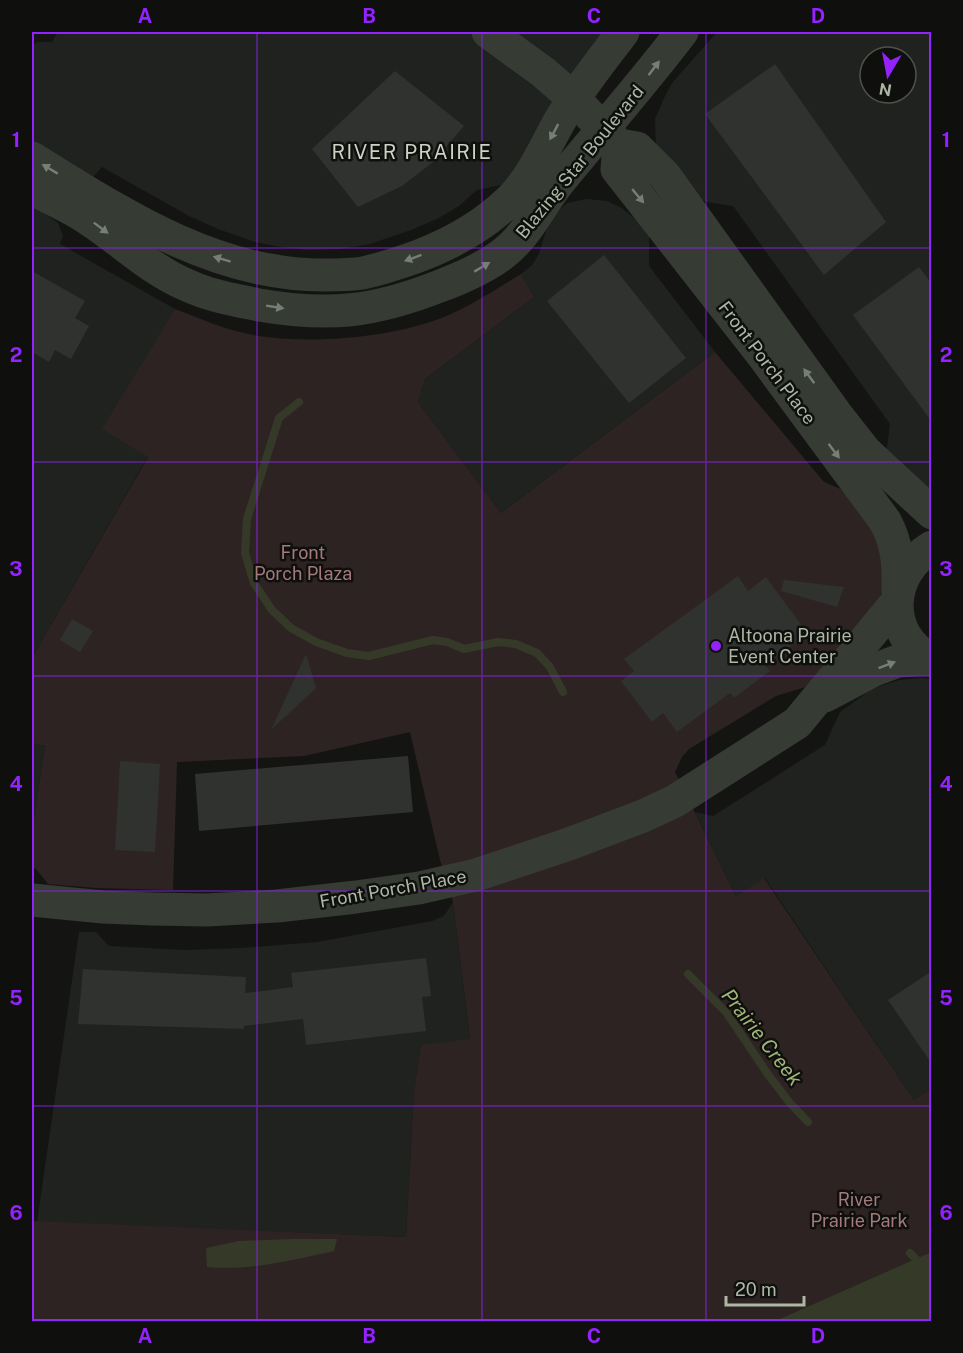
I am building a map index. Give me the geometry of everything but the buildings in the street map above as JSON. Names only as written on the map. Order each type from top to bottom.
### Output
[{"type":"street","name":"Front Porch Place","points":[[488,32],[543,72],[574,99],[611,138],[637,148],[665,177],[865,451],[932,513]]},
{"type":"street","name":"Blazing Star Boulevard","points":[[32,158],[152,229],[206,254],[271,271],[303,275],[361,273],[434,250],[462,236],[487,219],[512,197],[528,178],[574,99],[622,32]]},
{"type":"street","name":"Blazing Star Boulevard","points":[[32,189],[90,220],[161,273],[222,298],[308,312],[340,312],[378,306],[422,293],[468,275],[501,256],[521,238],[558,184],[611,138],[682,32]]},
{"type":"street","name":"Front Porch Place","points":[[611,138],[617,169],[761,353],[885,520],[893,535],[897,552],[898,619],[905,635],[915,648],[930,659]]},
{"type":"street","points":[[897,597],[905,571],[919,555],[932,547]]},
{"type":"street","name":"Front Porch Place","points":[[32,900],[153,909],[207,910],[277,906],[419,888],[476,875],[569,844],[643,816],[675,801],[797,723],[897,597]]},
{"type":"street","points":[[816,701],[874,670],[898,661],[930,659]]},
{"type":"shaded area","points":[[58,32],[603,32],[506,184],[477,190],[459,206],[439,218],[370,244],[340,249],[308,250],[255,242],[218,229],[189,216],[102,167],[94,176],[85,178],[32,148],[32,45],[37,42],[52,42]]},
{"type":"shaded area","points":[[717,32],[931,32],[931,498],[886,456],[890,424],[733,206],[707,202],[696,197],[656,150],[655,119],[672,83]]},
{"type":"shaded area","points":[[586,199],[607,201],[622,208],[640,223],[649,236],[649,266],[715,352],[501,513],[418,402],[425,379],[534,297],[521,274],[532,265],[539,254],[548,224],[553,216],[567,203]]},
{"type":"shaded area","points":[[32,207],[58,223],[63,236],[60,244],[175,309],[103,429],[148,456],[32,658]]},
{"type":"shaded area","points":[[931,679],[931,1089],[914,1100],[765,878],[736,896],[695,812],[713,816],[825,745],[840,712],[872,689],[899,680]]},
{"type":"shaded area","points":[[32,743],[45,746],[32,832]]},
{"type":"shaded area","points":[[453,902],[470,1040],[421,1046],[414,1091],[406,1237],[37,1222],[79,932],[96,932],[109,946],[185,950],[317,942],[432,921],[444,916]]},
{"type":"shaded area","points":[[337,1239],[334,1251],[303,1258],[255,1266],[207,1267],[206,1248],[239,1241]]},
{"type":"shaded area","points":[[931,1252],[931,1321],[775,1321]]},
{"type":"green space","name":"Front Porch Plaza","points":[[521,274],[534,297],[425,379],[418,402],[501,513],[715,352],[824,482],[850,493],[885,548],[884,581],[879,602],[809,686],[776,696],[689,749],[682,757],[675,772],[736,896],[764,878],[914,1100],[931,1089],[931,1252],[775,1321],[32,1322],[32,1221],[406,1237],[414,1091],[421,1045],[470,1039],[453,902],[440,860],[410,732],[304,756],[177,762],[173,890],[48,884],[32,867],[32,832],[45,746],[32,743],[32,658],[148,457],[102,429],[175,309],[223,327],[253,335],[299,339],[350,338],[400,330],[444,317],[474,303]]},
{"type":"waterway","name":"Prairie Creek","points":[[299,402],[279,418],[247,519],[245,553],[254,583],[272,610],[291,628],[316,642],[347,653],[369,656],[433,640],[447,642],[464,649],[498,642],[516,644],[537,653],[550,667],[563,692]]},
{"type":"waterway","name":"Prairie Creek","points":[[688,974],[726,1012],[767,1073],[808,1122]]},
{"type":"waterway","name":"Prairie Creek","points":[[910,1253],[932,1275]]},
{"type":"place","name":"Altoona Prairie Event Center","points":[[716,646]]},
{"type":"district","name":"RIVER PRAIRIE","points":[[412,152]]},
{"type":"park label","name":"River Prairie Park","points":[[859,1210]]}]
